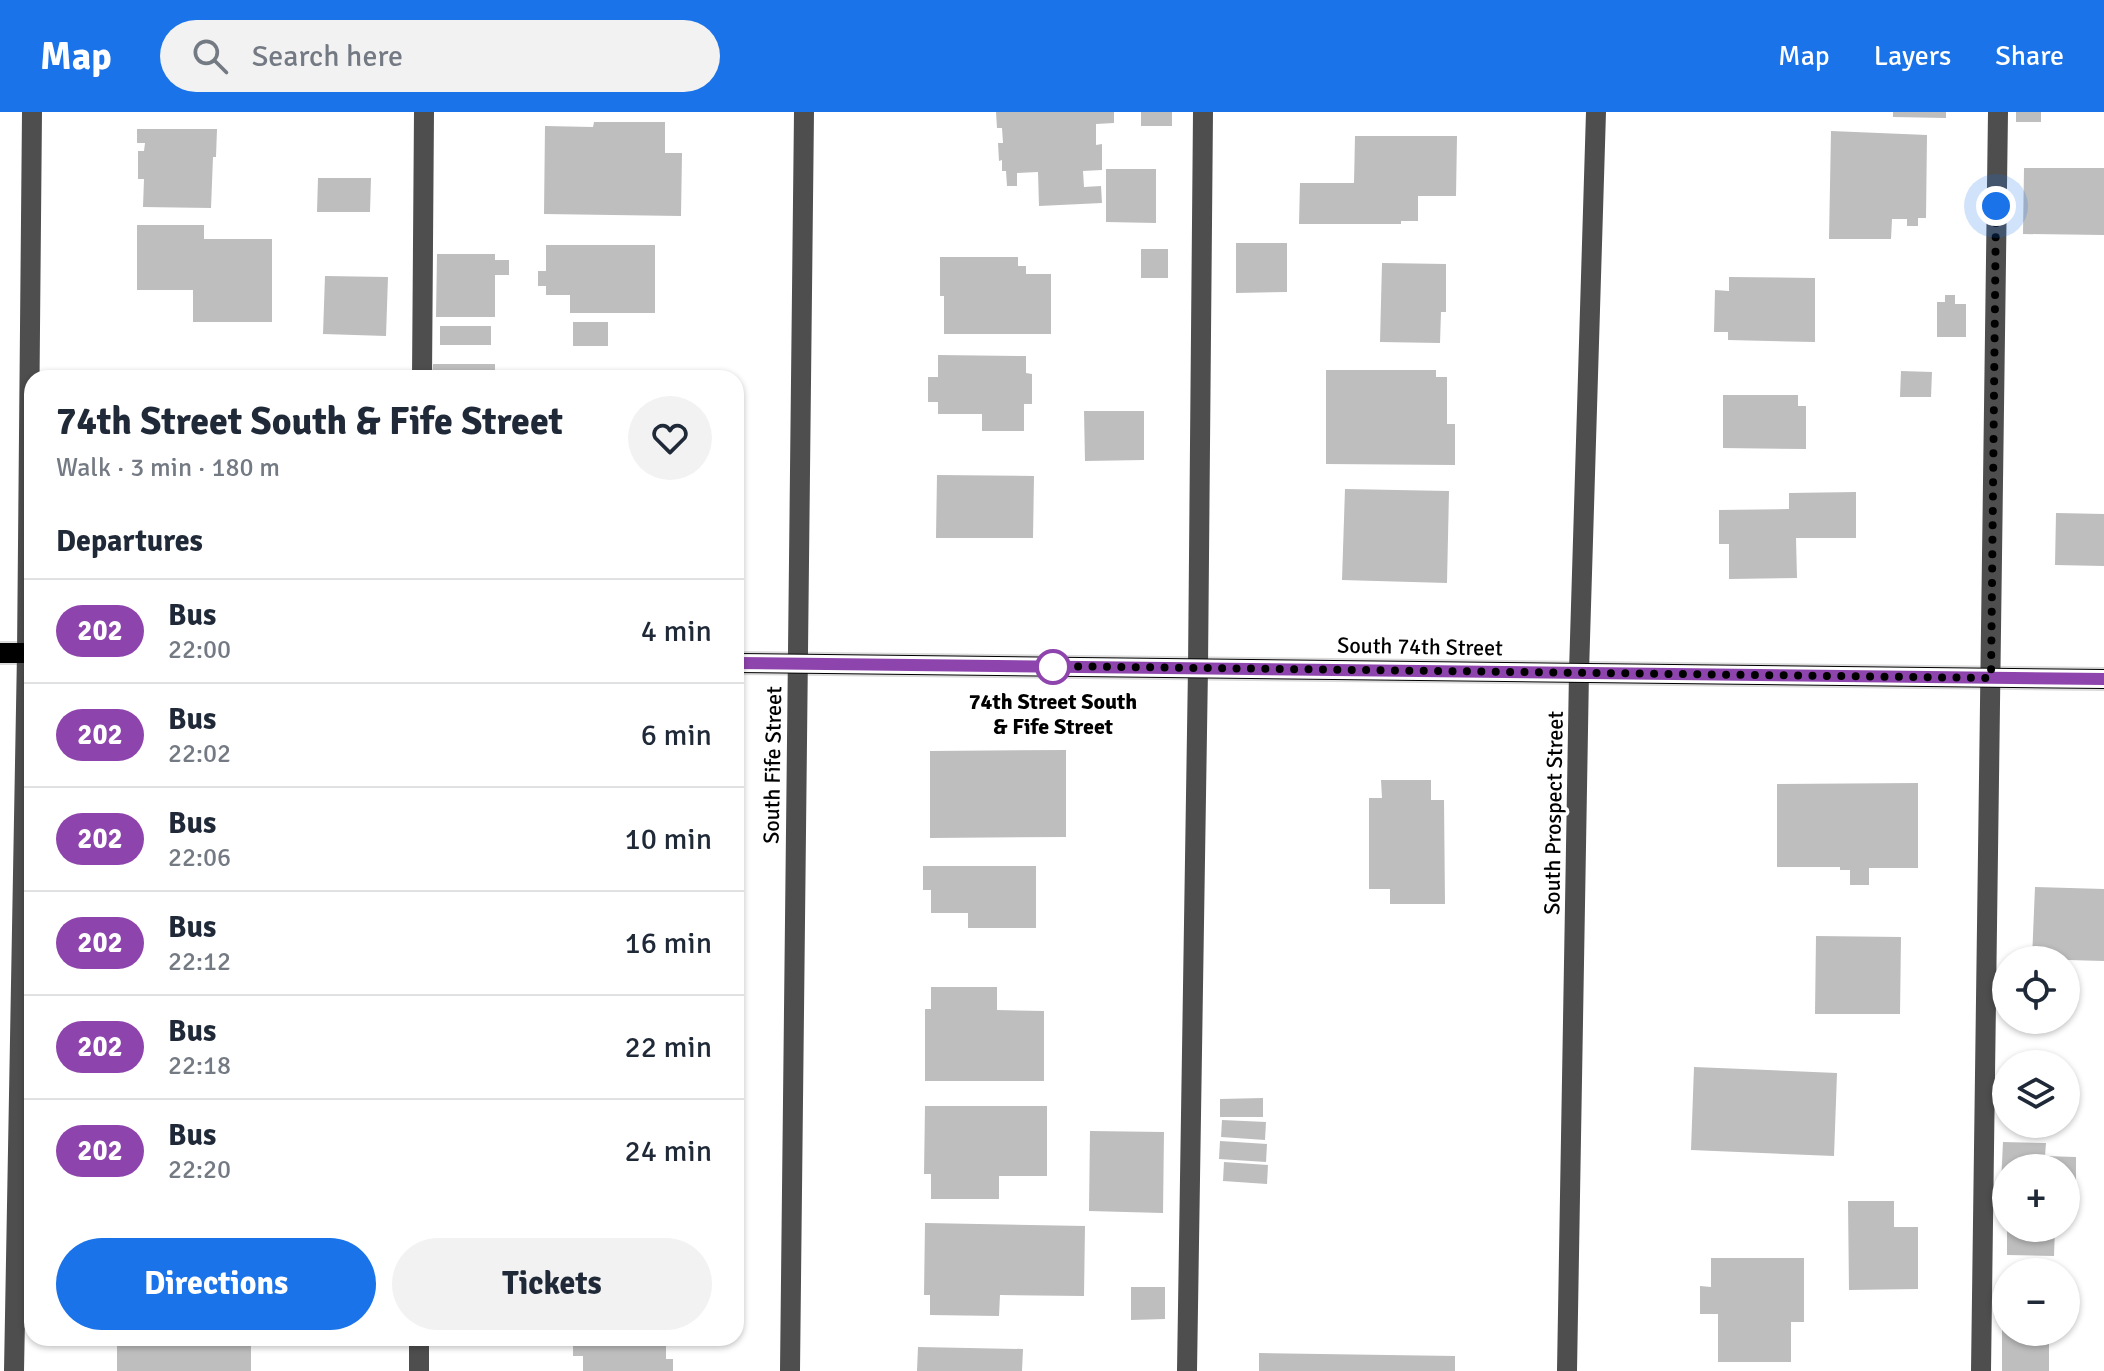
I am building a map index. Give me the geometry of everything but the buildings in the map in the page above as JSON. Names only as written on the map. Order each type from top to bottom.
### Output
[{"type":"main road","points":[[0,653],[24,653]]},
{"type":"main road","name":"South 74th Street","points":[[744,663],[2104,679]]},
{"type":"street","points":[[31,370],[32,112]]},
{"type":"street","points":[[422,370],[424,112]]},
{"type":"street","name":"South Fife Street","points":[[790,1371],[804,112]]},
{"type":"street","points":[[1187,1371],[1203,112]]},
{"type":"street","name":"South Prospect Street","points":[[1567,1371],[1579,672],[1596,112]]},
{"type":"street","points":[[1981,1371],[1998,112]]},
{"type":"street","points":[[14,1371],[24,922]]},
{"type":"street","points":[[419,1346],[419,1371]]},
{"type":"bus line","name":"202","points":[[744,663],[2104,679]]},
{"type":"place","name":"74th Street South & Fife Street","points":[[1053,667]]},
{"type":"route","points":[[1053,667],[1044,666],[1991,678],[1996,206]]}]
